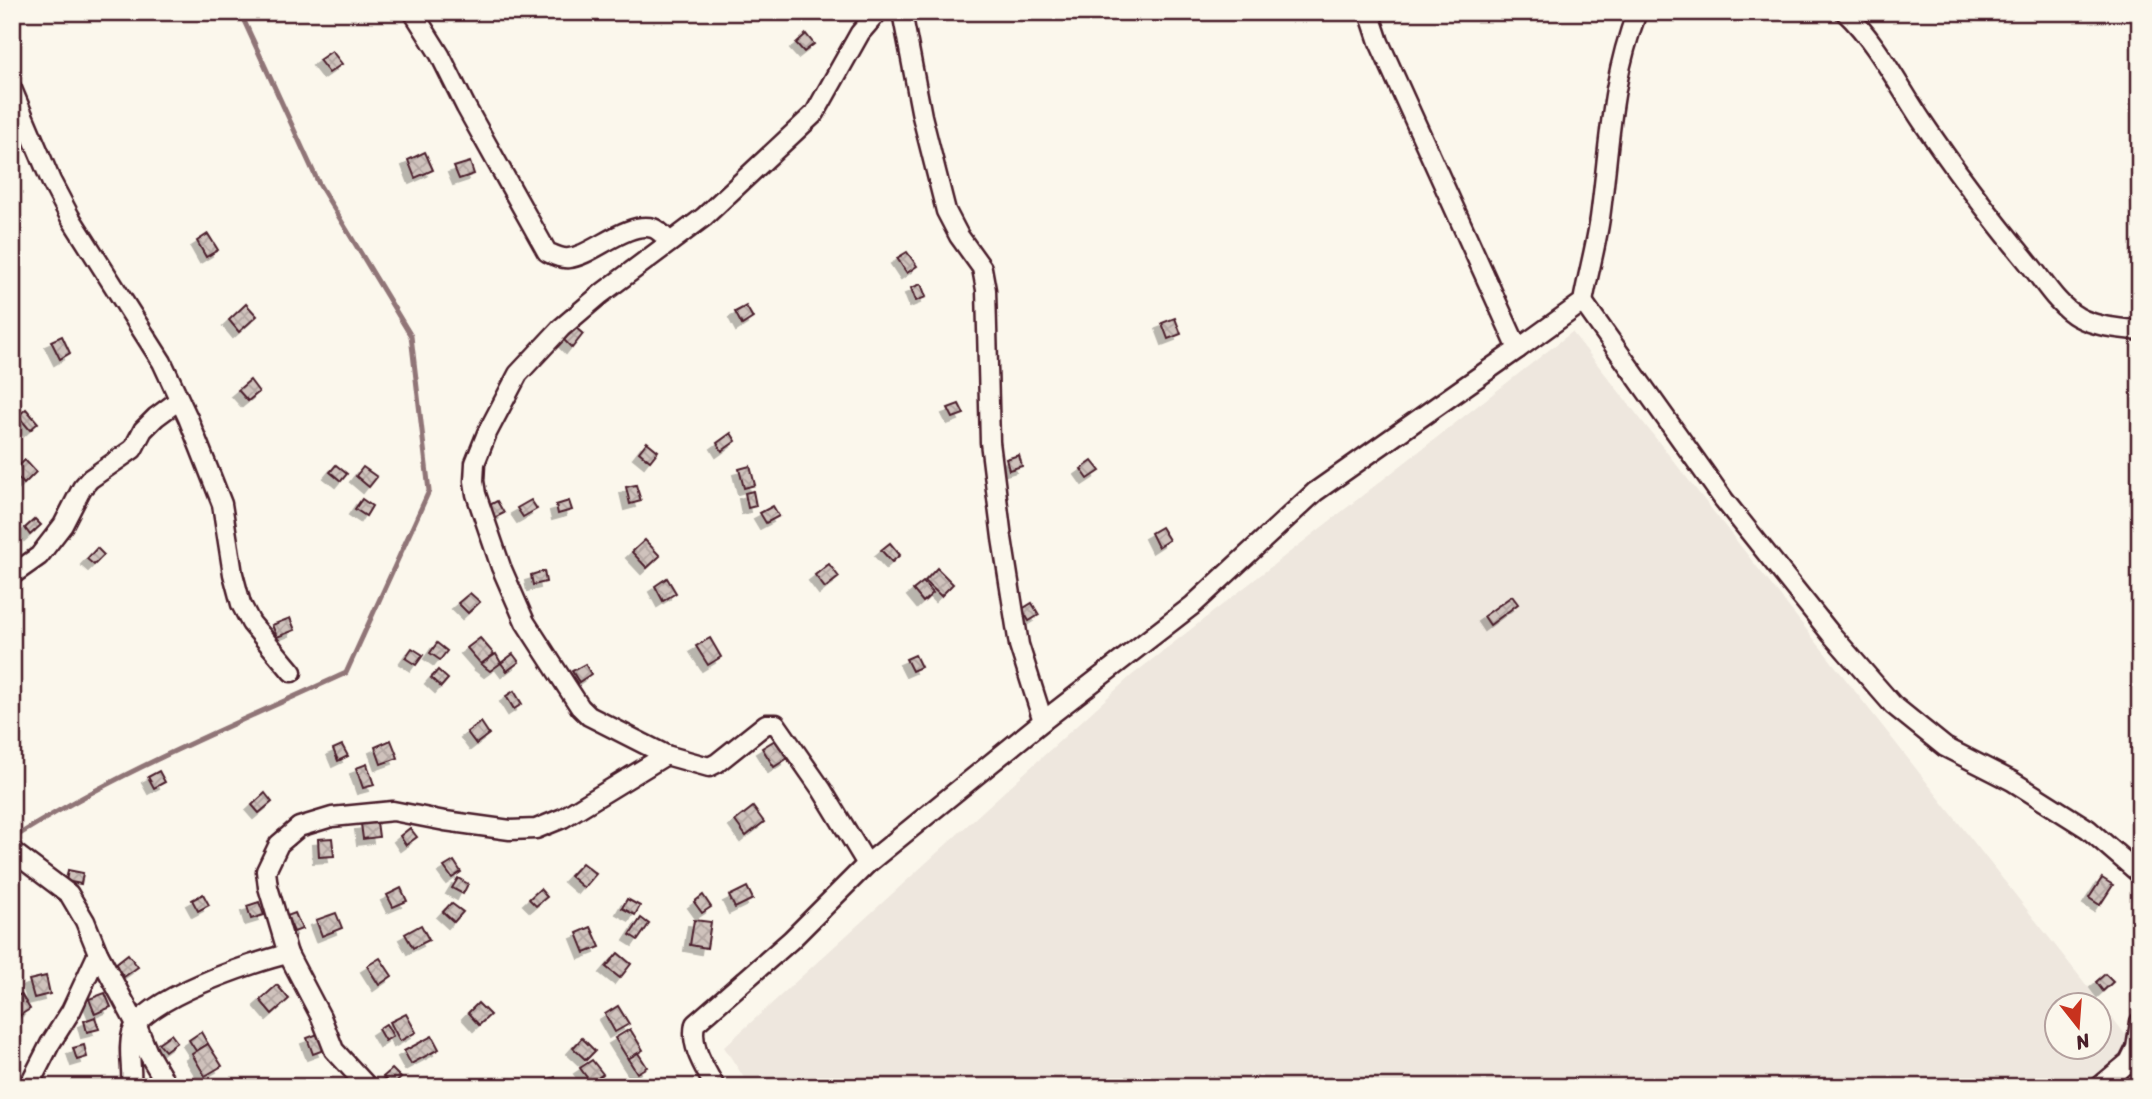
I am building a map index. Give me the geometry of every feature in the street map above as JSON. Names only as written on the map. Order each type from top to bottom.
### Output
[{"type":"street","points":[[413,12],[440,54],[466,107],[547,251],[570,258],[632,229],[644,227],[656,229],[670,242]]},
{"type":"street","points":[[867,864],[822,790],[776,724],[766,724],[717,764],[709,767],[666,755],[589,716],[580,707],[525,622],[501,567],[474,481],[475,463],[487,433],[518,374],[561,328],[601,294],[704,217],[815,113],[860,33],[878,12]]},
{"type":"street","points":[[902,12],[922,116],[946,211],[959,236],[982,268],[986,290],[990,442],[1002,538],[1019,645],[1044,721]]},
{"type":"street","points":[[1369,12],[1379,42],[1518,349]]},
{"type":"street","points":[[715,1087],[696,1051],[692,1037],[695,1024],[791,940],[867,864],[1193,605],[1315,492],[1583,302],[1600,219],[1611,111],[1619,64],[1637,12]]},
{"type":"street","points":[[1845,12],[1871,40],[1924,125],[2057,298],[2074,316],[2092,324],[2140,331]]},
{"type":"street","points":[[12,89],[51,181],[70,217],[162,362],[179,400],[222,505],[240,604],[251,623],[292,672]]},
{"type":"street","points":[[1583,302],[1724,500],[1831,634],[1893,705],[1945,747],[2012,781],[2088,829],[2140,874]]},
{"type":"street","points":[[12,575],[39,555],[63,526],[82,488],[90,479],[133,449],[144,430],[156,417],[179,400]]},
{"type":"street","points":[[368,1087],[334,1050],[321,1017],[288,954],[268,887],[267,871],[279,844],[299,827],[332,817],[393,811],[510,830],[536,829],[563,818],[666,755]]},
{"type":"street","points":[[12,851],[69,894],[85,921],[148,1053],[168,1087]]},
{"type":"street","points":[[28,1087],[71,1011],[98,953]]},
{"type":"street","points":[[131,1087],[130,1048],[136,1024],[157,1007],[214,978],[288,954]]},
{"type":"street","points":[[2099,1087],[2129,1062],[2136,1048],[2140,1022]]},
{"type":"shaded area","points":[[1572,332],[2090,990],[2044,990],[2044,1060],[2114,1060],[2114,1020],[2136,1048],[2096,1087],[750,1087],[724,1047],[1131,676]]},
{"type":"building","points":[[806,34],[814,44],[804,52],[796,43]]},
{"type":"building","points":[[332,51],[342,64],[329,73],[319,60]]},
{"type":"building","points":[[425,152],[433,170],[415,178],[408,160]]},
{"type":"building","points":[[470,162],[474,174],[459,179],[454,167]]},
{"type":"building","points":[[208,234],[218,250],[206,257],[197,241]]},
{"type":"building","points":[[907,252],[917,266],[907,273],[897,258]]},
{"type":"building","points":[[921,284],[926,297],[916,301],[911,288]]},
{"type":"building","points":[[246,304],[257,316],[239,332],[229,320]]},
{"type":"building","points":[[746,306],[753,318],[742,325],[735,312]]},
{"type":"building","points":[[1175,318],[1181,334],[1168,339],[1162,323]]},
{"type":"building","points":[[575,327],[583,334],[572,348],[564,340]]},
{"type":"building","points":[[62,336],[70,353],[60,359],[51,341]]},
{"type":"building","points":[[250,380],[259,392],[248,401],[238,390]]},
{"type":"building","points":[[959,404],[964,414],[953,418],[948,408]]},
{"type":"building","points":[[26,409],[38,423],[30,430],[18,416]]},
{"type":"building","points":[[731,433],[736,441],[722,451],[717,443]]},
{"type":"building","points":[[647,442],[658,451],[650,461],[639,452]]},
{"type":"building","points":[[1019,455],[1022,466],[1009,470],[1006,459]]},
{"type":"building","points":[[25,460],[36,472],[24,484],[12,472]]},
{"type":"building","points":[[1092,461],[1100,471],[1088,479],[1081,469]]},
{"type":"building","points":[[336,465],[347,474],[341,481],[330,472]]},
{"type":"building","points":[[750,466],[755,485],[744,488],[739,469]]},
{"type":"building","points":[[363,467],[377,477],[369,487],[356,476]]},
{"type":"building","points":[[636,485],[641,501],[630,504],[626,487]]},
{"type":"building","points":[[753,491],[756,506],[748,508],[745,493]]},
{"type":"building","points":[[362,499],[372,506],[366,516],[355,509]]},
{"type":"building","points":[[531,500],[537,509],[523,517],[517,508]]},
{"type":"building","points":[[497,501],[504,513],[490,520],[484,508]]},
{"type":"building","points":[[569,501],[572,510],[558,514],[556,505]]},
{"type":"building","points":[[773,506],[779,516],[766,523],[760,513]]},
{"type":"building","points":[[35,519],[41,525],[30,535],[25,528]]},
{"type":"building","points":[[1161,527],[1169,540],[1158,547],[1151,533]]},
{"type":"building","points":[[645,540],[660,556],[647,568],[632,552]]},
{"type":"building","points":[[890,543],[900,555],[892,562],[881,550]]},
{"type":"building","points":[[97,548],[104,555],[94,565],[87,559]]},
{"type":"building","points":[[829,564],[839,577],[825,588],[815,575]]},
{"type":"building","points":[[937,568],[953,584],[941,596],[925,581]]},
{"type":"building","points":[[544,571],[546,582],[533,585],[531,575]]},
{"type":"building","points":[[667,578],[676,593],[663,601],[655,586]]},
{"type":"building","points":[[923,582],[933,593],[923,602],[913,590]]},
{"type":"building","points":[[470,593],[480,602],[468,613],[458,603]]},
{"type":"building","points":[[1512,596],[1518,604],[1490,625],[1484,616]]},
{"type":"building","points":[[1032,603],[1039,615],[1029,621],[1022,609]]},
{"type":"building","points":[[290,618],[295,630],[277,637],[272,625]]},
{"type":"building","points":[[480,638],[494,654],[481,664],[467,648]]},
{"type":"building","points":[[710,638],[721,657],[708,665],[696,646]]},
{"type":"building","points":[[437,643],[447,651],[440,660],[430,653]]},
{"type":"building","points":[[412,648],[423,655],[416,665],[405,658]]},
{"type":"building","points":[[496,654],[501,663],[490,671],[481,664]]},
{"type":"building","points":[[513,654],[519,662],[507,671],[501,663]]},
{"type":"building","points":[[915,655],[921,667],[912,671],[906,659]]},
{"type":"building","points":[[585,664],[591,674],[579,682],[572,671]]},
{"type":"building","points":[[438,670],[448,679],[441,687],[431,678]]},
{"type":"building","points":[[514,691],[522,704],[514,709],[506,696]]},
{"type":"building","points":[[481,722],[489,734],[476,744],[467,732]]},
{"type":"building","points":[[777,739],[788,758],[774,767],[762,748]]},
{"type":"building","points":[[391,740],[398,758],[381,764],[375,747]]},
{"type":"building","points":[[342,745],[348,756],[338,761],[333,749]]},
{"type":"building","points":[[367,764],[374,785],[363,788],[356,768]]},
{"type":"building","points":[[159,771],[165,782],[154,788],[148,777]]},
{"type":"building","points":[[265,793],[272,802],[259,813],[252,805]]},
{"type":"building","points":[[753,807],[764,822],[746,836],[735,821]]},
{"type":"building","points":[[377,822],[379,837],[363,839],[361,824]]},
{"type":"building","points":[[410,828],[417,837],[406,845],[400,836]]},
{"type":"building","points":[[332,838],[334,856],[319,857],[318,839]]},
{"type":"building","points":[[454,861],[461,872],[452,878],[444,867]]},
{"type":"building","points":[[582,863],[596,874],[584,888],[570,876]]},
{"type":"building","points":[[68,870],[83,873],[81,884],[66,881]]},
{"type":"building","points":[[458,878],[468,884],[463,894],[452,888]]},
{"type":"building","points":[[2102,878],[2113,885],[2100,905],[2089,898]]},
{"type":"building","points":[[747,887],[753,899],[735,908],[729,896]]},
{"type":"building","points":[[401,888],[407,901],[393,907],[387,895]]},
{"type":"building","points":[[540,889],[547,897],[536,906],[529,899]]},
{"type":"building","points":[[203,894],[209,905],[198,911],[192,900]]},
{"type":"building","points":[[703,895],[711,907],[702,913],[694,902]]},
{"type":"building","points":[[627,899],[640,906],[635,915],[622,908]]},
{"type":"building","points":[[259,902],[264,915],[251,919],[247,906]]},
{"type":"building","points":[[451,903],[463,912],[454,922],[443,912]]},
{"type":"building","points":[[295,913],[302,929],[294,932],[287,916]]},
{"type":"building","points":[[336,913],[342,928],[322,936],[316,920]]},
{"type":"building","points":[[641,918],[649,924],[638,940],[630,935]]},
{"type":"building","points":[[694,920],[711,922],[707,948],[690,945]]},
{"type":"building","points":[[421,925],[429,940],[413,948],[405,934]]},
{"type":"building","points":[[591,927],[600,947],[585,953],[577,933]]},
{"type":"building","points":[[618,953],[631,964],[620,978],[606,967]]},
{"type":"building","points":[[128,954],[138,967],[124,977],[114,965]]},
{"type":"building","points":[[380,958],[392,976],[379,985],[367,966]]},
{"type":"building","points":[[2105,974],[2113,982],[2102,990],[2096,982]]},
{"type":"building","points":[[46,976],[50,994],[34,998],[29,980]]},
{"type":"building","points":[[277,985],[289,999],[272,1014],[260,1000]]},
{"type":"building","points":[[105,993],[111,1007],[95,1014],[89,999]]},
{"type":"building","points":[[21,994],[30,1009],[19,1016],[12,1006],[12,999]]},
{"type":"building","points":[[478,1003],[490,1015],[479,1025],[468,1013]]},
{"type":"building","points":[[618,1006],[629,1024],[615,1032],[605,1014]]},
{"type":"building","points":[[406,1014],[416,1032],[400,1041],[390,1022]]},
{"type":"building","points":[[95,1017],[99,1029],[87,1032],[84,1021]]},
{"type":"building","points":[[386,1024],[393,1036],[385,1041],[378,1029]]},
{"type":"building","points":[[630,1029],[643,1050],[628,1059],[615,1038]]},
{"type":"building","points":[[201,1032],[208,1044],[196,1051],[189,1040]]},
{"type":"building","points":[[171,1034],[177,1042],[165,1051],[158,1043]]},
{"type":"building","points":[[318,1034],[324,1050],[313,1054],[307,1038]]},
{"type":"building","points":[[432,1036],[439,1049],[411,1064],[404,1051]]},
{"type":"building","points":[[582,1038],[595,1051],[586,1060],[573,1048]]},
{"type":"building","points":[[208,1044],[222,1066],[205,1076],[192,1054]]},
{"type":"building","points":[[84,1045],[87,1057],[77,1060],[73,1048]]},
{"type":"building","points":[[638,1053],[647,1067],[637,1073],[628,1059]]},
{"type":"building","points":[[592,1060],[603,1074],[591,1083],[580,1068]]},
{"type":"building","points":[[392,1069],[401,1078],[392,1086],[383,1077]]},
{"type":"building","points":[[555,1077],[558,1087],[533,1085]]},
{"type":"waterway","points":[[12,839],[134,771],[346,673],[429,491],[411,336],[319,184],[240,12]]}]
